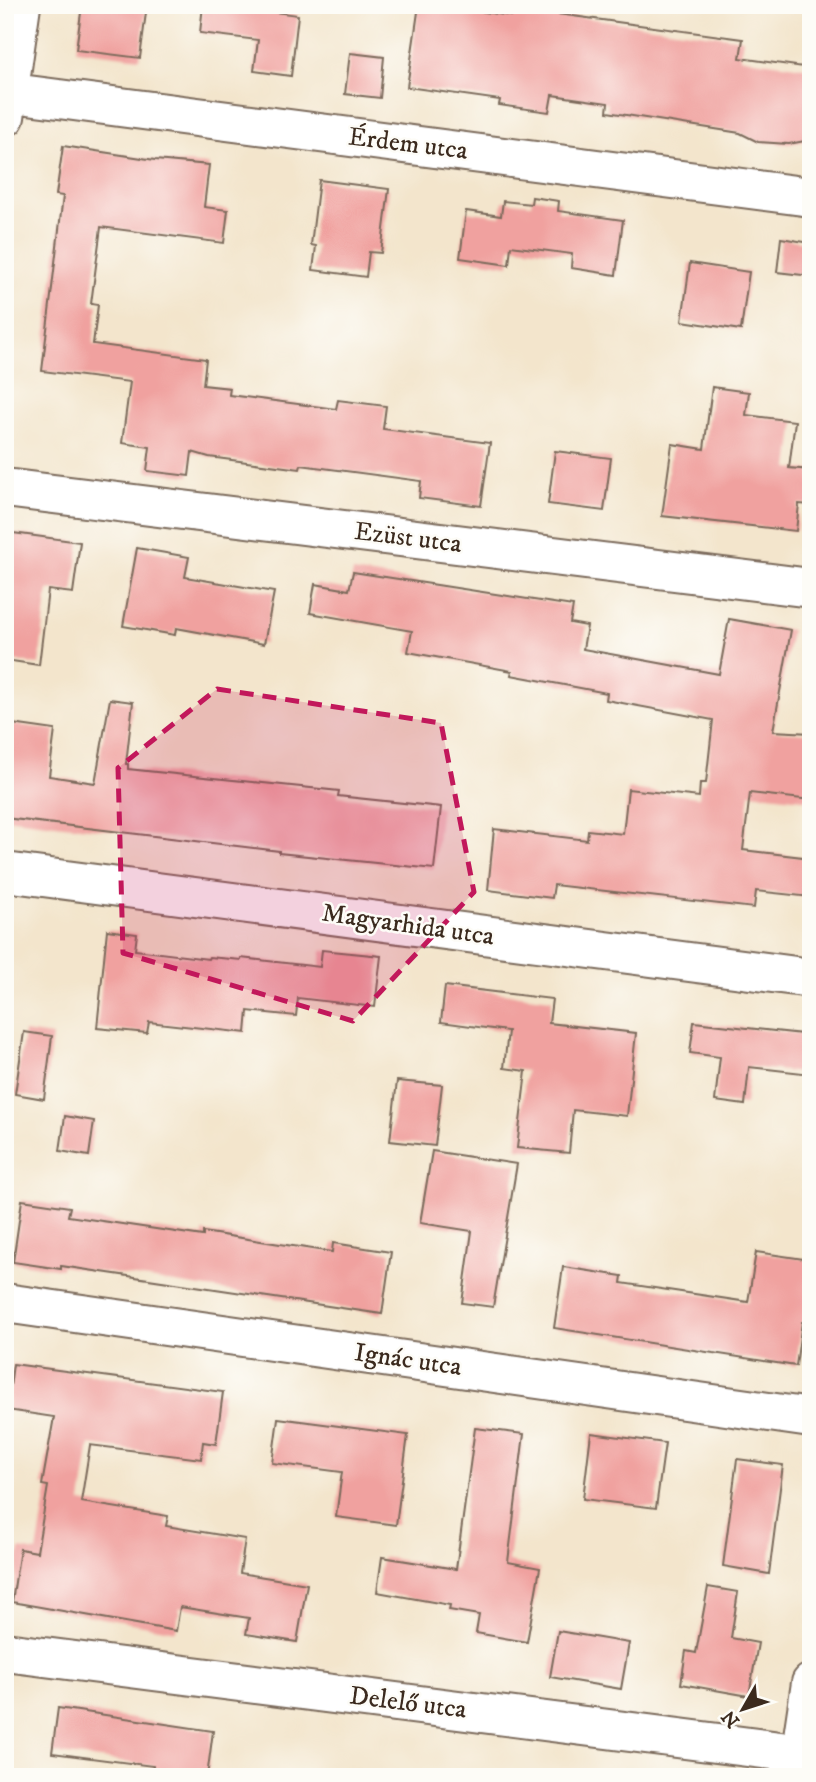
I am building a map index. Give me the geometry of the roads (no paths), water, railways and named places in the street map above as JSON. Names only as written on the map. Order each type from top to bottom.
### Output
[{"type":"street","points":[[6,100],[21,5]]},
{"type":"street","name":"Érdem utca","points":[[6,100],[811,197]]},
{"type":"street","name":"Ezüst utca","points":[[5,488],[811,589]]},
{"type":"street","name":"Magyarhida utca","points":[[5,872],[811,978]]},
{"type":"street","name":"Ignác utca","points":[[5,1303],[811,1418]]},
{"type":"street","name":"Delelő utca","points":[[5,1652],[803,1762]]},
{"type":"street","points":[[803,1762],[811,1683]]}]
